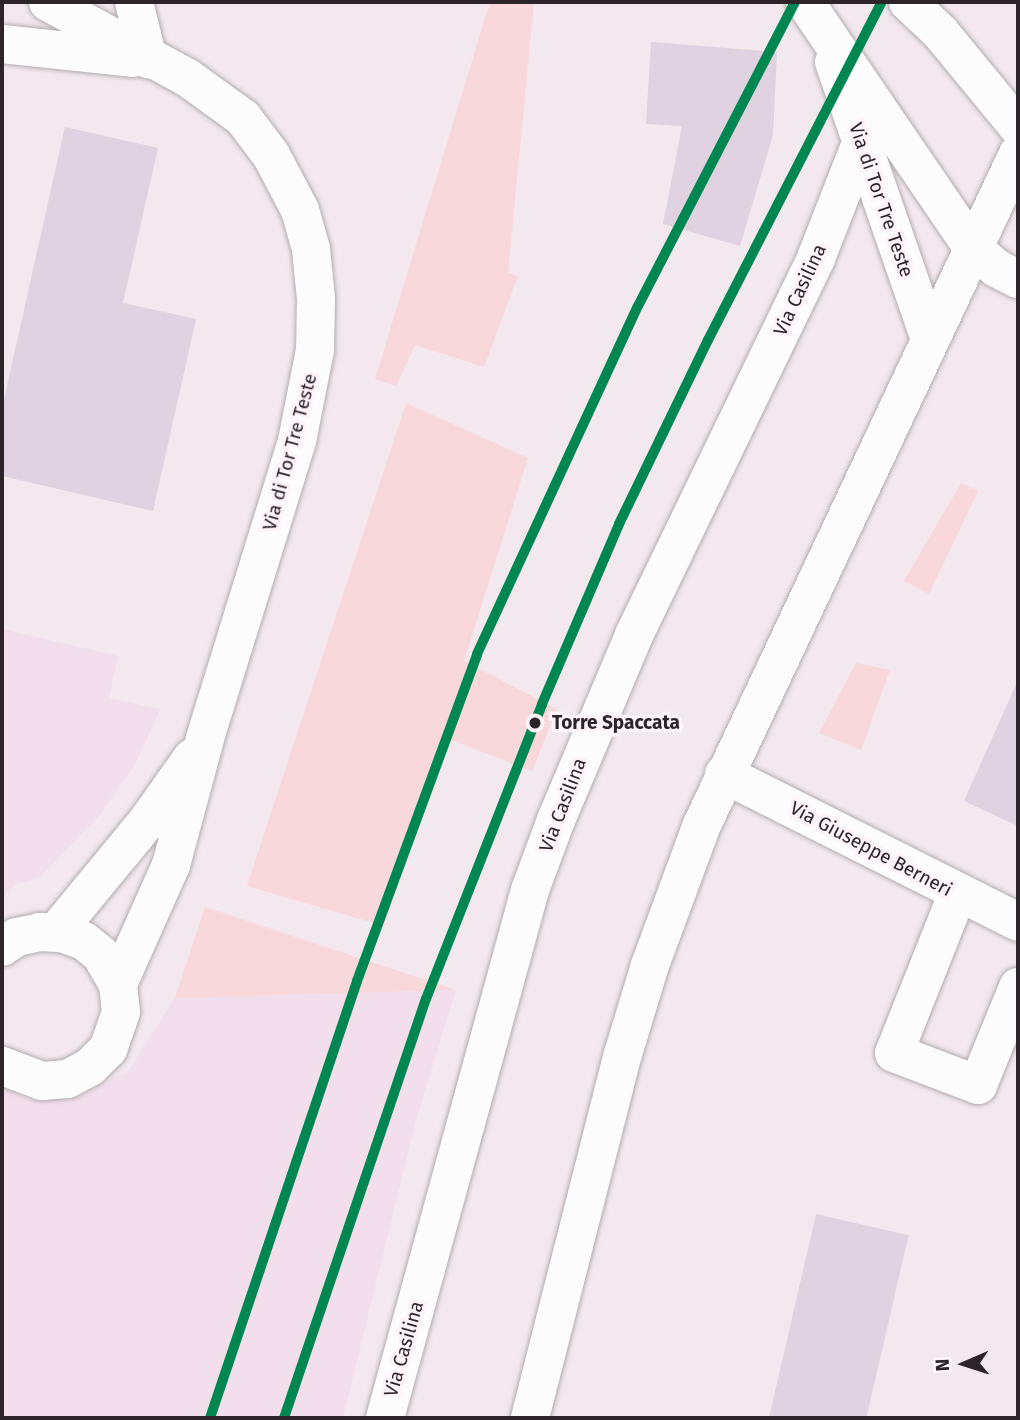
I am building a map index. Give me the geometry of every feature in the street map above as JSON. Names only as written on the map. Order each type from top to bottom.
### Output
[{"type":"street","name":"Via di Tor Tre Teste","points":[[48,2],[228,104],[258,136],[300,210],[311,249],[316,299],[315,350],[304,413],[205,739],[172,865],[118,984]]},
{"type":"street","points":[[134,2],[148,60]]},
{"type":"street","points":[[908,2],[940,32],[1018,127]]},
{"type":"street","name":"Via di Tor Tre Teste","points":[[813,12],[929,337]]},
{"type":"street","name":"Via di Tor Tre Teste","points":[[813,12],[972,247],[996,268],[1018,279]]},
{"type":"street","name":"Via di Tor Tre Teste","points":[[2,44],[148,60]]},
{"type":"street","name":"Via Casilina","points":[[385,1418],[530,890],[556,820],[634,635],[816,258],[860,146]]},
{"type":"street","points":[[530,1418],[650,965],[724,774],[1018,154]]},
{"type":"street","name":"Via di Tor Tre Teste","points":[[56,933],[146,823],[205,739]]},
{"type":"street","name":"Via Giuseppe Berneri","points":[[724,774],[957,895],[1018,922]]},
{"type":"street","points":[[957,895],[894,1053],[978,1085],[1018,987]]},
{"type":"street","name":"Via di Tor Tre Teste","points":[[2,947],[17,937],[56,933],[83,941],[101,955],[118,984],[121,1012],[117,1033],[90,1067],[67,1079],[42,1082],[2,1066]]},
{"type":"shaded area","points":[[490,2],[534,2],[508,273],[518,276],[484,367],[415,345],[396,386],[375,379]]},
{"type":"shaded area","points":[[406,403],[528,458],[464,661],[557,709],[532,771],[446,738],[384,926],[247,886]]},
{"type":"shaded area","points":[[961,483],[978,491],[929,594],[904,581]]},
{"type":"shaded area","points":[[2,629],[118,656],[109,698],[160,709],[136,763],[99,816],[38,879],[16,884],[2,899]]},
{"type":"shaded area","points":[[856,663],[890,670],[861,750],[819,733]]},
{"type":"shaded area","points":[[205,907],[456,990],[175,998]]},
{"type":"shaded area","points":[[456,990],[416,1120],[343,1418],[2,1418],[2,1086],[27,1099],[83,1094],[129,1070],[175,998]]},
{"type":"building","points":[[651,42],[777,52],[773,135],[740,246],[663,224],[682,126],[646,124]]},
{"type":"building","points":[[65,127],[158,148],[123,303],[196,319],[153,511],[2,476],[2,408]]},
{"type":"building","points":[[1018,680],[1018,826],[964,801]]},
{"type":"building","points":[[816,1214],[909,1235],[866,1418],[769,1418]]},
{"type":"transit line","points":[[210,1418],[357,981],[477,654],[638,306],[795,2]]},
{"type":"transit line","points":[[284,1418],[426,999],[542,704],[619,524],[708,340],[882,2]]},
{"type":"place","name":"Torre Spaccata","points":[[535,723]]}]
